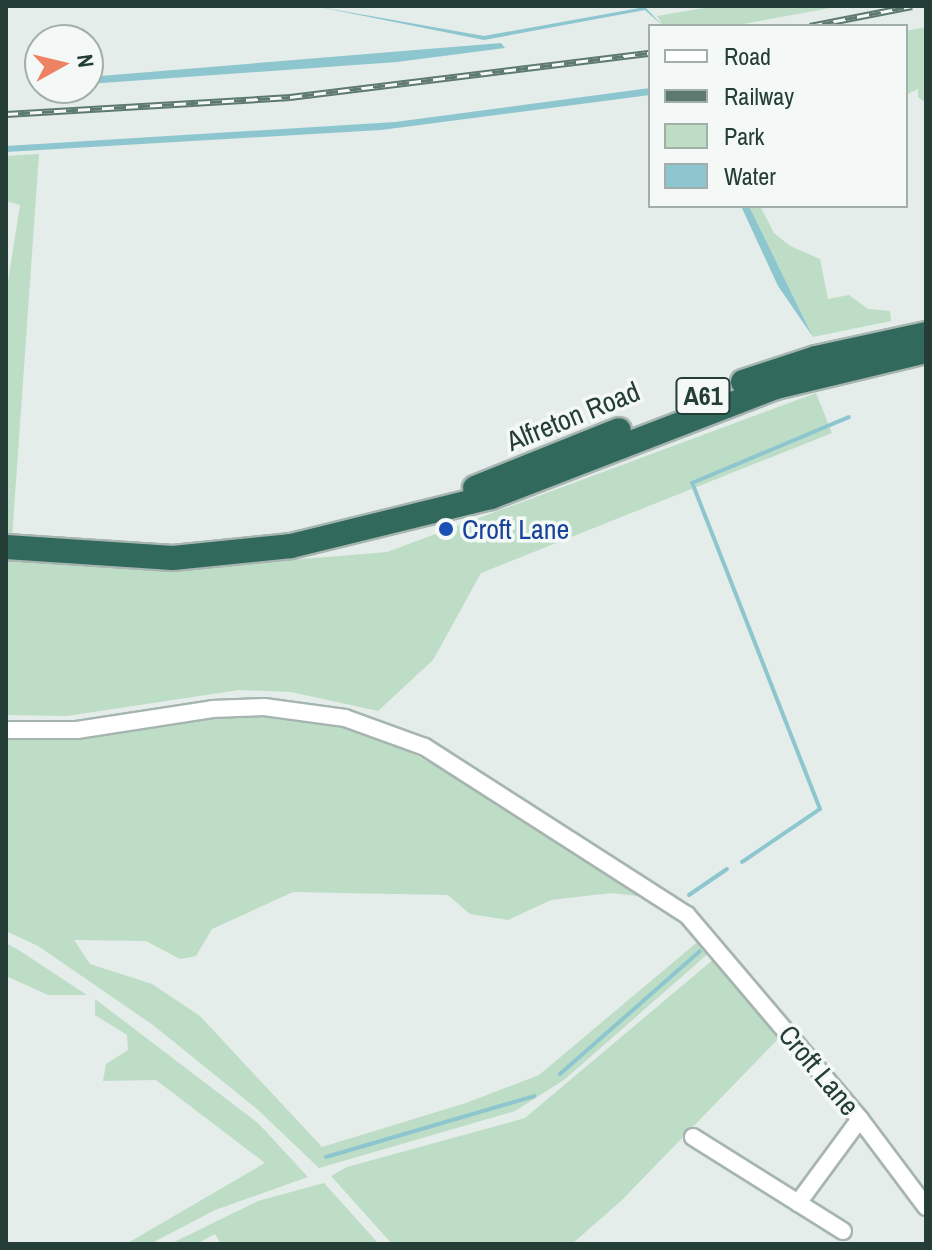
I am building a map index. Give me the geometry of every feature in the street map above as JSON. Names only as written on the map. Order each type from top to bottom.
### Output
[{"type":"highway","name":"Alfreton Road","points":[[430,510],[488,481],[773,371],[926,334]]},
{"type":"highway","name":"Alfreton Road","points":[[6,547],[129,557],[226,556],[291,546],[518,488],[776,387],[926,351]]},
{"type":"street","name":"Croft Lane","points":[[6,730],[77,730],[212,709],[264,707],[345,718],[425,747],[687,915],[860,1119],[926,1207]]},
{"type":"street","points":[[798,1203],[860,1119]]},
{"type":"street","points":[[693,1137],[843,1231]]},
{"type":"green space","points":[[716,6],[841,6],[743,24],[662,24],[657,16]]},
{"type":"green space","points":[[926,27],[926,103],[918,97],[918,89],[908,94],[908,31]]},
{"type":"green space","points":[[39,154],[12,538],[6,537],[6,294],[20,205],[6,201],[6,156]]},
{"type":"green space","points":[[750,208],[761,208],[774,233],[790,246],[820,259],[828,299],[849,295],[868,309],[890,311],[891,321],[813,337]]},
{"type":"green space","points":[[816,393],[832,433],[481,573],[433,660],[378,711],[291,692],[239,690],[67,716],[6,715],[6,559],[181,569],[387,552]]},
{"type":"green space","points":[[272,712],[352,728],[408,751],[495,798],[646,897],[611,893],[551,900],[508,920],[470,914],[448,895],[293,892],[212,929],[196,956],[180,959],[146,941],[74,940],[90,964],[152,984],[200,1016],[322,1147],[466,1103],[539,1075],[701,939],[710,952],[564,1080],[515,1111],[319,1168],[257,1109],[153,1025],[38,946],[6,931],[6,740],[82,738],[212,714]]},
{"type":"green space","points":[[6,943],[87,995],[48,995],[6,976]]},
{"type":"green space","points":[[715,958],[780,1037],[622,1200],[572,1244],[392,1244],[331,1176],[347,1167],[525,1118]]},
{"type":"green space","points":[[95,999],[258,1123],[308,1177],[215,1210],[150,1244],[126,1244],[265,1163],[156,1080],[103,1081],[106,1064],[128,1050],[127,1035],[95,1015]]},
{"type":"green space","points":[[324,1183],[379,1244],[221,1244],[215,1234],[196,1244],[170,1244],[258,1201]]},
{"type":"water","points":[[314,6],[484,36],[645,7],[661,24],[645,10],[484,40]]},
{"type":"water","points":[[501,43],[505,48],[397,62],[104,83],[104,76]]},
{"type":"water","points":[[648,88],[648,95],[381,130],[6,152],[6,146],[395,122]]},
{"type":"water","points":[[742,208],[750,208],[813,337],[778,286]]},
{"type":"waterway","points":[[742,862],[820,809],[692,483],[849,417]]},
{"type":"waterway","points":[[689,895],[727,869]]},
{"type":"waterway","points":[[560,1074],[700,951]]},
{"type":"waterway","points":[[326,1157],[534,1096]]},
{"type":"railway","points":[[820,24],[912,6]]},
{"type":"railway","points":[[6,114],[290,97],[648,53]]},
{"type":"place","name":"Croft Lane","points":[[446,529]]}]
